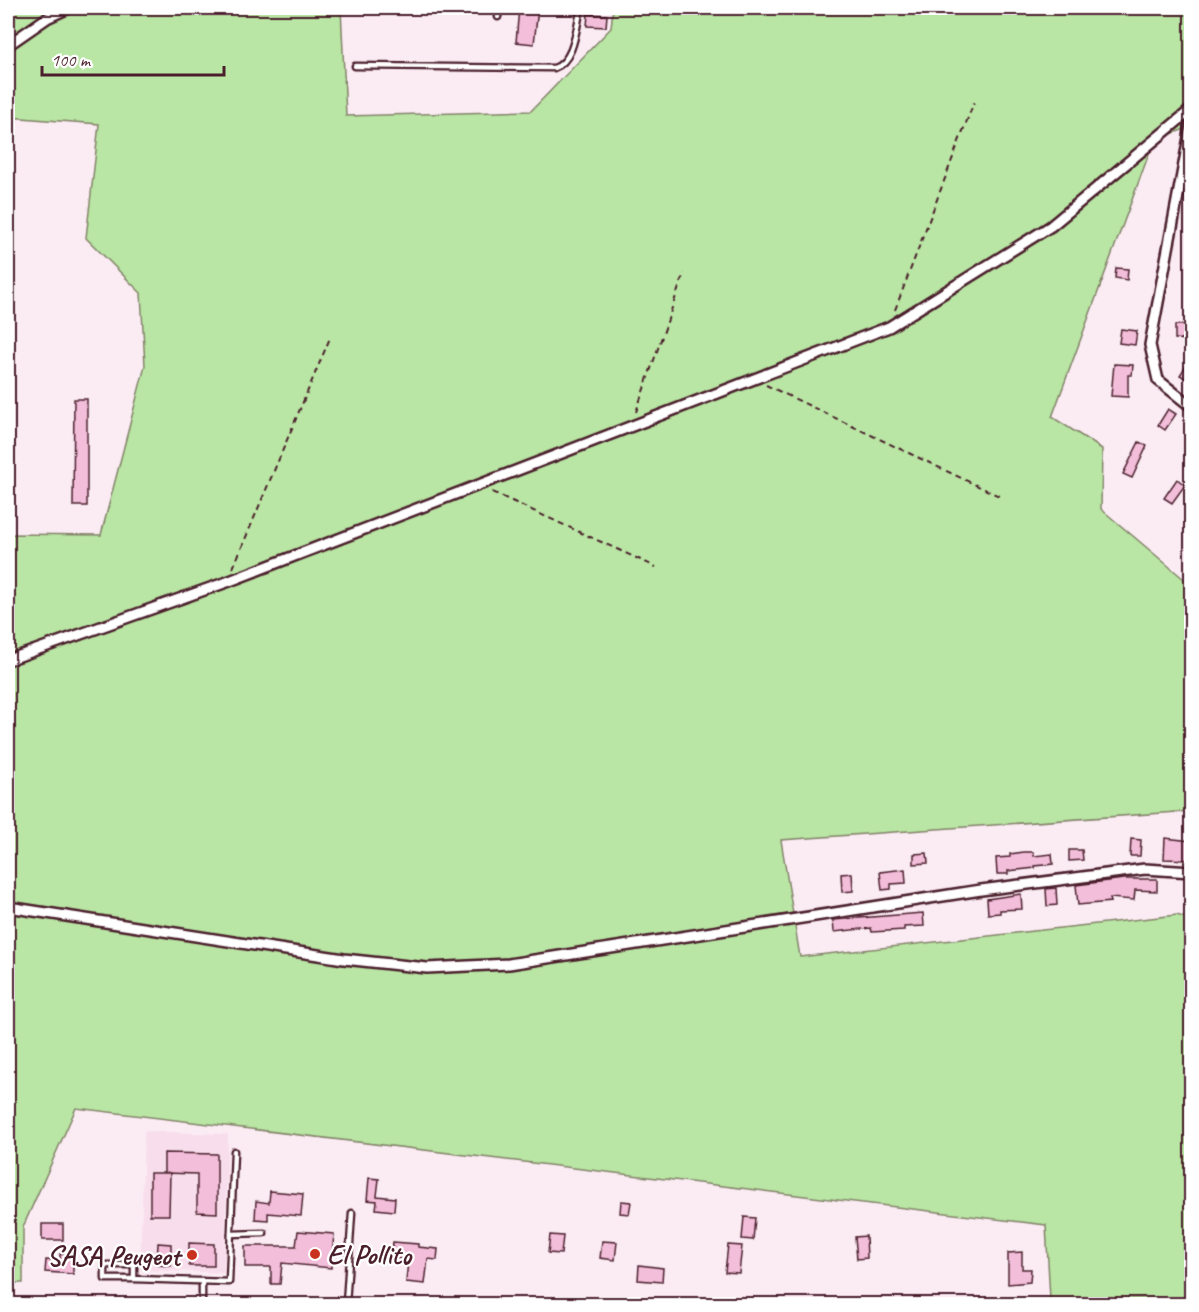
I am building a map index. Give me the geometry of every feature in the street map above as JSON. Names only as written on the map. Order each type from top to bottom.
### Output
[{"type":"street","points":[[8,45],[47,18],[69,8]]},
{"type":"street","points":[[8,660],[227,582],[889,327],[1051,226],[1191,109]]},
{"type":"street","points":[[1191,121],[1150,345],[1158,380],[1191,407]]},
{"type":"street","points":[[8,907],[344,959],[427,968],[509,964],[981,890],[1145,869],[1191,872]]},
{"type":"lane","points":[[498,17],[499,8]]},
{"type":"lane","points":[[355,66],[554,68],[561,66],[570,53],[581,8]]},
{"type":"lane","points":[[134,1279],[134,1265],[105,1265],[105,1279],[230,1282],[234,1151]]},
{"type":"lane","points":[[346,1305],[352,1213]]},
{"type":"lane","points":[[231,1233],[264,1233]]},
{"type":"lane","points":[[202,1281],[202,1305]]},
{"type":"path","points":[[889,327],[974,102]]},
{"type":"path","points":[[631,426],[684,273]]},
{"type":"path","points":[[227,582],[330,338]]},
{"type":"path","points":[[753,379],[999,496]]},
{"type":"path","points":[[478,485],[656,567]]},
{"type":"shaded area","points":[[144,1131],[228,1134],[224,1273],[140,1270]]},
{"type":"green space","points":[[8,8],[341,8],[346,116],[531,111],[611,28],[613,8],[1191,8],[1191,127],[1154,140],[1052,417],[1102,449],[1101,509],[1191,585],[1191,811],[781,840],[800,957],[1177,915],[1191,920],[1191,1300],[1050,1299],[1046,1225],[76,1108],[23,1227],[23,1283],[8,1283],[8,534],[101,535],[145,366],[141,293],[86,238],[99,124],[8,117]]},
{"type":"building","points":[[519,8],[538,8],[534,44],[516,42]]},
{"type":"building","points":[[588,14],[607,15],[606,27],[587,26]]},
{"type":"building","points":[[1116,268],[1128,269],[1127,280],[1115,278]]},
{"type":"building","points":[[1175,325],[1187,325],[1187,340],[1175,339]]},
{"type":"building","points":[[1121,329],[1137,331],[1135,345],[1119,343]]},
{"type":"building","points":[[1191,358],[1191,375],[1188,380],[1180,375]]},
{"type":"building","points":[[1114,364],[1133,365],[1132,375],[1128,375],[1128,397],[1111,396]]},
{"type":"building","points":[[74,399],[87,399],[87,506],[73,506]]},
{"type":"building","points":[[1168,409],[1176,414],[1165,430],[1158,425]]},
{"type":"building","points":[[1139,442],[1147,446],[1132,478],[1123,474]]},
{"type":"building","points":[[1177,479],[1185,485],[1172,503],[1164,498]]},
{"type":"building","points":[[1165,838],[1191,841],[1191,860],[1164,859]]},
{"type":"building","points":[[1131,839],[1141,840],[1140,856],[1130,856]]},
{"type":"building","points":[[1069,850],[1082,850],[1083,860],[1069,861]]},
{"type":"building","points":[[1033,852],[1034,856],[1052,854],[1053,864],[1008,871],[1008,874],[997,874],[996,858],[1010,857],[1010,854]]},
{"type":"building","points":[[927,853],[928,863],[914,864],[914,854]]},
{"type":"building","points":[[905,869],[906,883],[891,884],[891,889],[882,890],[880,872]]},
{"type":"building","points":[[852,873],[853,891],[842,892],[841,874]]},
{"type":"building","points":[[1124,879],[1157,879],[1157,891],[1135,890],[1134,900],[1110,898],[1111,902],[1078,905],[1076,885]]},
{"type":"building","points":[[1056,888],[1057,905],[1047,906],[1046,889]]},
{"type":"building","points":[[1021,894],[1022,909],[1000,910],[1000,913],[988,914],[987,899]]},
{"type":"building","points":[[923,913],[924,926],[904,927],[904,930],[872,932],[871,928],[834,932],[833,920]]},
{"type":"building","points":[[164,1153],[217,1154],[217,1213],[197,1212],[197,1174],[164,1173]]},
{"type":"building","points":[[150,1173],[170,1173],[169,1215],[150,1215]]},
{"type":"building","points":[[369,1178],[379,1179],[377,1196],[395,1198],[394,1211],[376,1209],[377,1201],[367,1200]]},
{"type":"building","points":[[270,1191],[303,1194],[301,1216],[268,1213],[268,1220],[255,1219],[256,1201],[269,1203]]},
{"type":"building","points":[[621,1201],[631,1202],[629,1214],[620,1213]]},
{"type":"building","points":[[744,1217],[755,1218],[753,1240],[742,1239]]},
{"type":"building","points":[[42,1224],[63,1224],[63,1240],[42,1240]]},
{"type":"building","points":[[298,1231],[334,1234],[331,1268],[282,1263],[280,1284],[271,1284],[271,1267],[245,1267],[245,1246],[296,1246]]},
{"type":"building","points":[[550,1235],[563,1236],[561,1254],[548,1253]]},
{"type":"building","points":[[866,1236],[867,1258],[857,1259],[855,1237]]},
{"type":"building","points":[[602,1241],[617,1242],[615,1260],[600,1258]]},
{"type":"building","points":[[393,1242],[418,1244],[418,1247],[438,1249],[437,1260],[428,1259],[425,1284],[406,1282],[408,1260],[391,1258]]},
{"type":"building","points":[[158,1243],[171,1244],[171,1266],[157,1265]]},
{"type":"building","points":[[189,1243],[214,1244],[214,1266],[189,1266]]},
{"type":"building","points":[[728,1245],[742,1246],[739,1273],[725,1272]]},
{"type":"building","points":[[1022,1252],[1022,1269],[1031,1269],[1030,1282],[1008,1284],[1008,1253]]},
{"type":"building","points":[[60,1254],[73,1255],[73,1274],[45,1272],[46,1260],[60,1261]]},
{"type":"building","points":[[639,1265],[663,1268],[662,1282],[638,1280]]},
{"type":"place","name":"El Pollito","points":[[315,1254]]},
{"type":"place","name":"SASA Peugeot","points":[[192,1255]]}]
